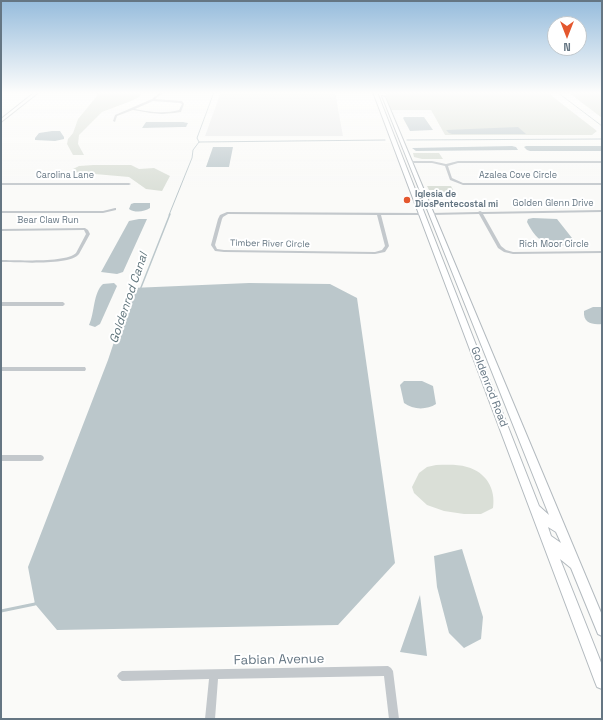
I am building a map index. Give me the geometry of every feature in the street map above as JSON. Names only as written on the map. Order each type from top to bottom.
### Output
[{"type":"main road","name":"Goldenrod Road","points":[[388,126],[402,162],[427,214],[576,565],[602,630]]},
{"type":"main road","name":"Goldenrod Road","points":[[395,126],[411,164],[427,214],[535,508],[602,682]]},
{"type":"main road","points":[[400,156],[411,164]]},
{"type":"main road","points":[[402,162],[411,164]]},
{"type":"main road","points":[[535,508],[549,522],[560,528]]},
{"type":"main road","points":[[547,540],[557,546],[568,560],[576,565]]},
{"type":"street","name":"Azalea Cove Circle","points":[[411,164],[432,162],[446,165],[458,162],[602,162]]},
{"type":"street","name":"Azalea Cove Circle","points":[[446,165],[451,179],[463,184],[602,184]]},
{"type":"street","name":"Carolina Lane","points":[[1,184],[129,184]]},
{"type":"street","points":[[1,212],[103,212],[115,209]]},
{"type":"street","name":"Golden Glenn Drive","points":[[427,214],[602,211]]},
{"type":"street","name":"Rich Moor Circle","points":[[480,212],[499,247],[505,251],[513,253],[602,252]]},
{"type":"street","name":"Timber River Circle","points":[[379,214],[387,246],[384,251],[375,253],[224,251],[216,250],[213,245],[220,218],[227,213],[427,214]]},
{"type":"street","name":"Bear Claw Run","points":[[1,230],[85,229],[88,231],[88,234],[77,254],[71,259],[1,261]]},
{"type":"street","points":[[1,304],[63,304]]},
{"type":"street","points":[[1,369],[83,369]]},
{"type":"street","points":[[1,458],[41,458]]},
{"type":"street","name":"Fabian Avenue","points":[[122,676],[388,671],[394,719]]},
{"type":"street","points":[[210,719],[214,674]]},
{"type":"shaded area","points":[[76,126],[88,126],[79,135],[78,144],[84,155],[73,155],[67,144],[68,139],[73,133]]},
{"type":"shaded area","points":[[209,126],[341,126],[343,136],[205,136]]},
{"type":"shaded area","points":[[440,126],[590,126],[597,131],[592,135],[445,135]]},
{"type":"shaded area","points":[[413,153],[439,153],[443,159],[422,159],[414,157]]},
{"type":"shaded area","points":[[131,165],[139,169],[154,168],[170,176],[162,191],[146,189],[129,177],[72,172],[73,169],[79,166]]},
{"type":"shaded area","points":[[427,186],[451,186],[457,197],[436,197],[433,190],[429,190]]},
{"type":"shaded area","points":[[436,465],[463,466],[474,469],[480,473],[491,488],[494,501],[493,508],[481,514],[464,514],[444,511],[427,505],[414,493],[412,487],[419,473],[427,467]]},
{"type":"water","points":[[144,126],[187,126],[186,127],[142,128]]},
{"type":"water","points":[[407,126],[430,126],[433,130],[410,131]]},
{"type":"water","points":[[518,127],[526,134],[452,134],[446,130]]},
{"type":"water","points":[[60,131],[64,139],[55,141],[35,140],[39,133]]},
{"type":"water","points":[[602,146],[602,151],[530,151],[524,147]]},
{"type":"water","points":[[213,147],[233,147],[229,167],[206,167]]},
{"type":"water","points":[[516,147],[518,150],[416,151],[412,148]]},
{"type":"water","points":[[150,203],[150,208],[140,212],[129,209],[131,204]]},
{"type":"water","points":[[147,219],[123,272],[117,274],[101,272],[129,221]]},
{"type":"water","points":[[528,219],[557,219],[572,238],[574,243],[566,245],[552,245],[539,239],[527,222]]},
{"type":"water","points":[[114,283],[117,286],[100,324],[95,327],[89,325],[97,292],[103,284]]},
{"type":"water","points":[[249,283],[330,284],[357,298],[395,563],[338,625],[57,630],[35,604],[28,567],[108,360],[132,288]]},
{"type":"water","points":[[593,307],[602,307],[602,324],[589,322],[585,318],[584,311]]},
{"type":"water","points":[[404,381],[422,381],[433,386],[436,404],[424,408],[416,408],[404,403],[400,385]]},
{"type":"water","points":[[462,549],[483,617],[481,639],[464,648],[449,633],[437,587],[434,556]]},
{"type":"water","points":[[420,595],[427,656],[400,652]]},
{"type":"waterway","points":[[199,142],[197,138],[202,126]]},
{"type":"waterway","name":"Goldenrod Canal","points":[[407,140],[602,139]]},
{"type":"waterway","name":"Goldenrod Canal","points":[[199,142],[385,140]]},
{"type":"waterway","name":"Goldenrod Canal","points":[[169,215],[192,158],[193,150],[199,142]]},
{"type":"waterway","name":"Goldenrod Canal","points":[[140,290],[170,214]]},
{"type":"waterway","name":"Goldenrod Canal","points":[[1,611],[35,604],[37,602]]},
{"type":"place","name":"Iglesia de DiosPentecostal mi","points":[[407,200]]}]
